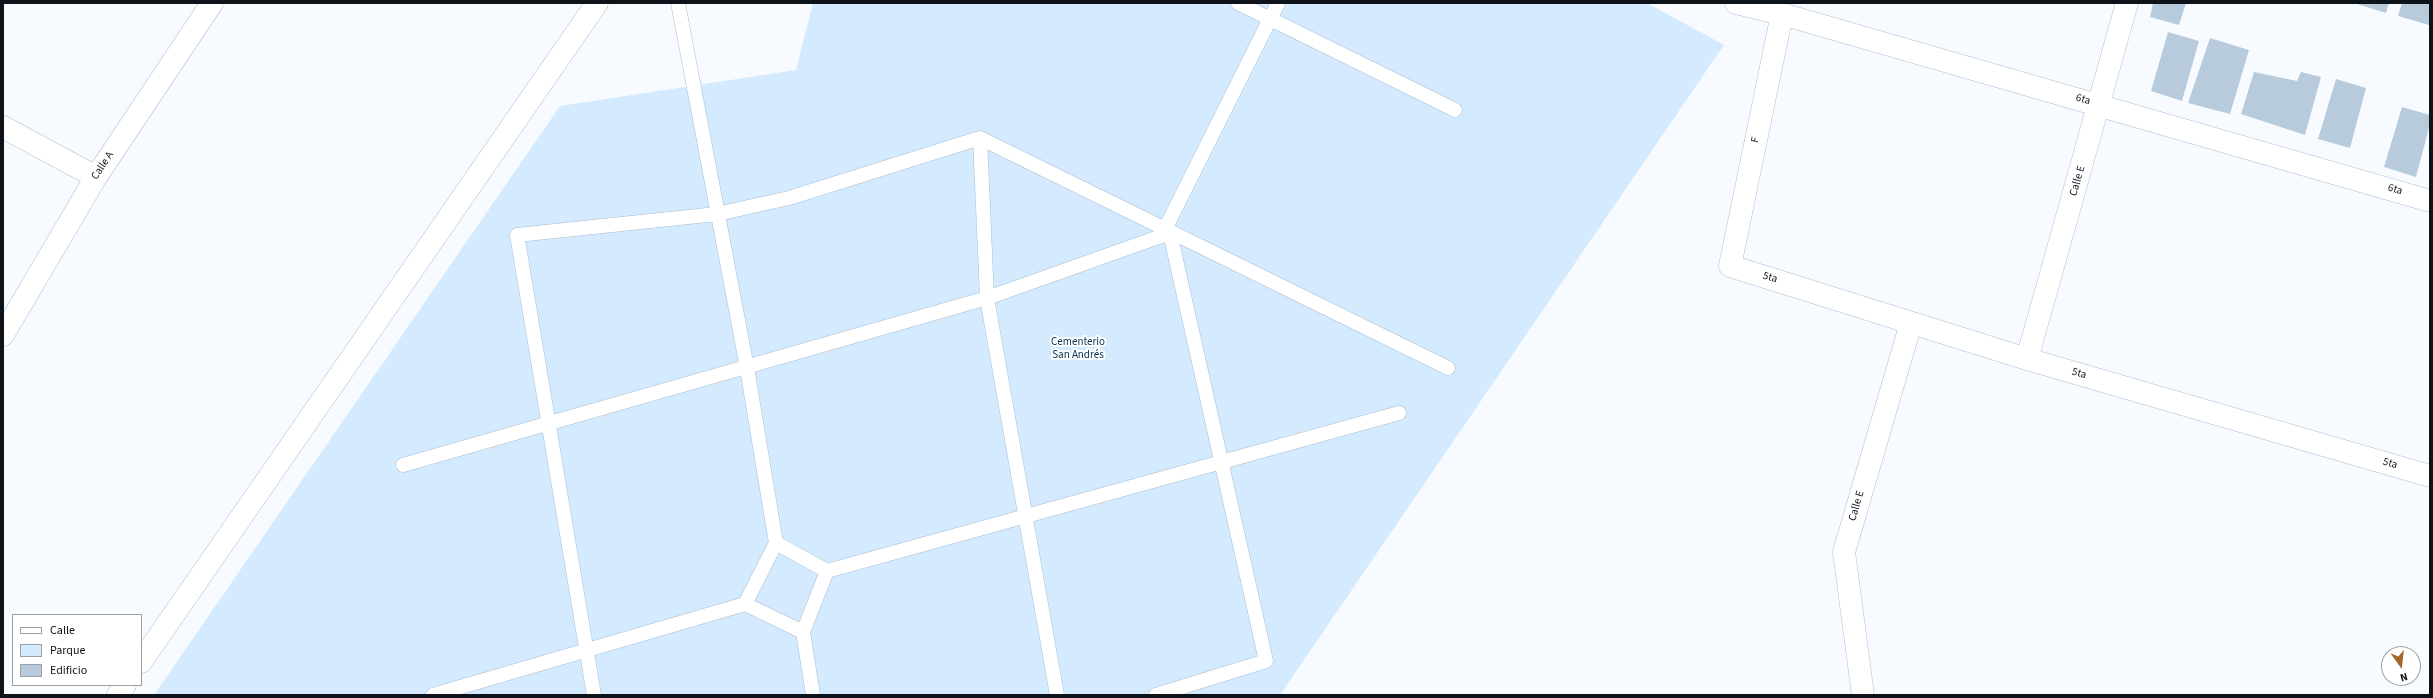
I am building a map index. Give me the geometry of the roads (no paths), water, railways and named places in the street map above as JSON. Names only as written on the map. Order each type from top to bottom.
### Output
[{"type":"street","name":"Calle A","points":[[3,335],[96,177],[212,3]]},
{"type":"street","points":[[142,661],[597,3]]},
{"type":"street","name":"6ta","points":[[1736,3],[1782,14],[2100,104],[2430,201]]},
{"type":"street","name":"Calle E","points":[[2026,359],[2100,104],[2127,3]]},
{"type":"street","name":"F","points":[[1730,266],[1782,14]]},
{"type":"street","points":[[3,127],[96,177]]},
{"type":"street","name":"5ta","points":[[1730,266],[2026,359],[2430,476]]},
{"type":"street","name":"Calle E","points":[[1863,695],[1844,552],[1911,323]]},
{"type":"street","points":[[118,695],[124,686]]},
{"type":"lane","points":[[678,3],[747,368],[776,543],[745,604]]},
{"type":"lane","points":[[1238,3],[1455,110]]},
{"type":"lane","points":[[1165,229],[1278,3]]},
{"type":"lane","points":[[980,138],[987,298],[1057,695]]},
{"type":"lane","points":[[594,695],[517,235],[718,214],[789,198],[980,138],[1448,368]]},
{"type":"lane","points":[[403,466],[987,298],[1170,233],[1266,661],[1156,695]]},
{"type":"lane","points":[[776,543],[827,571],[1399,413]]},
{"type":"lane","points":[[813,695],[803,632],[827,571]]},
{"type":"lane","points":[[433,695],[745,604],[803,632]]},
{"type":"park label","name":"Cementerio San Andrés","points":[[1078,349]]}]
